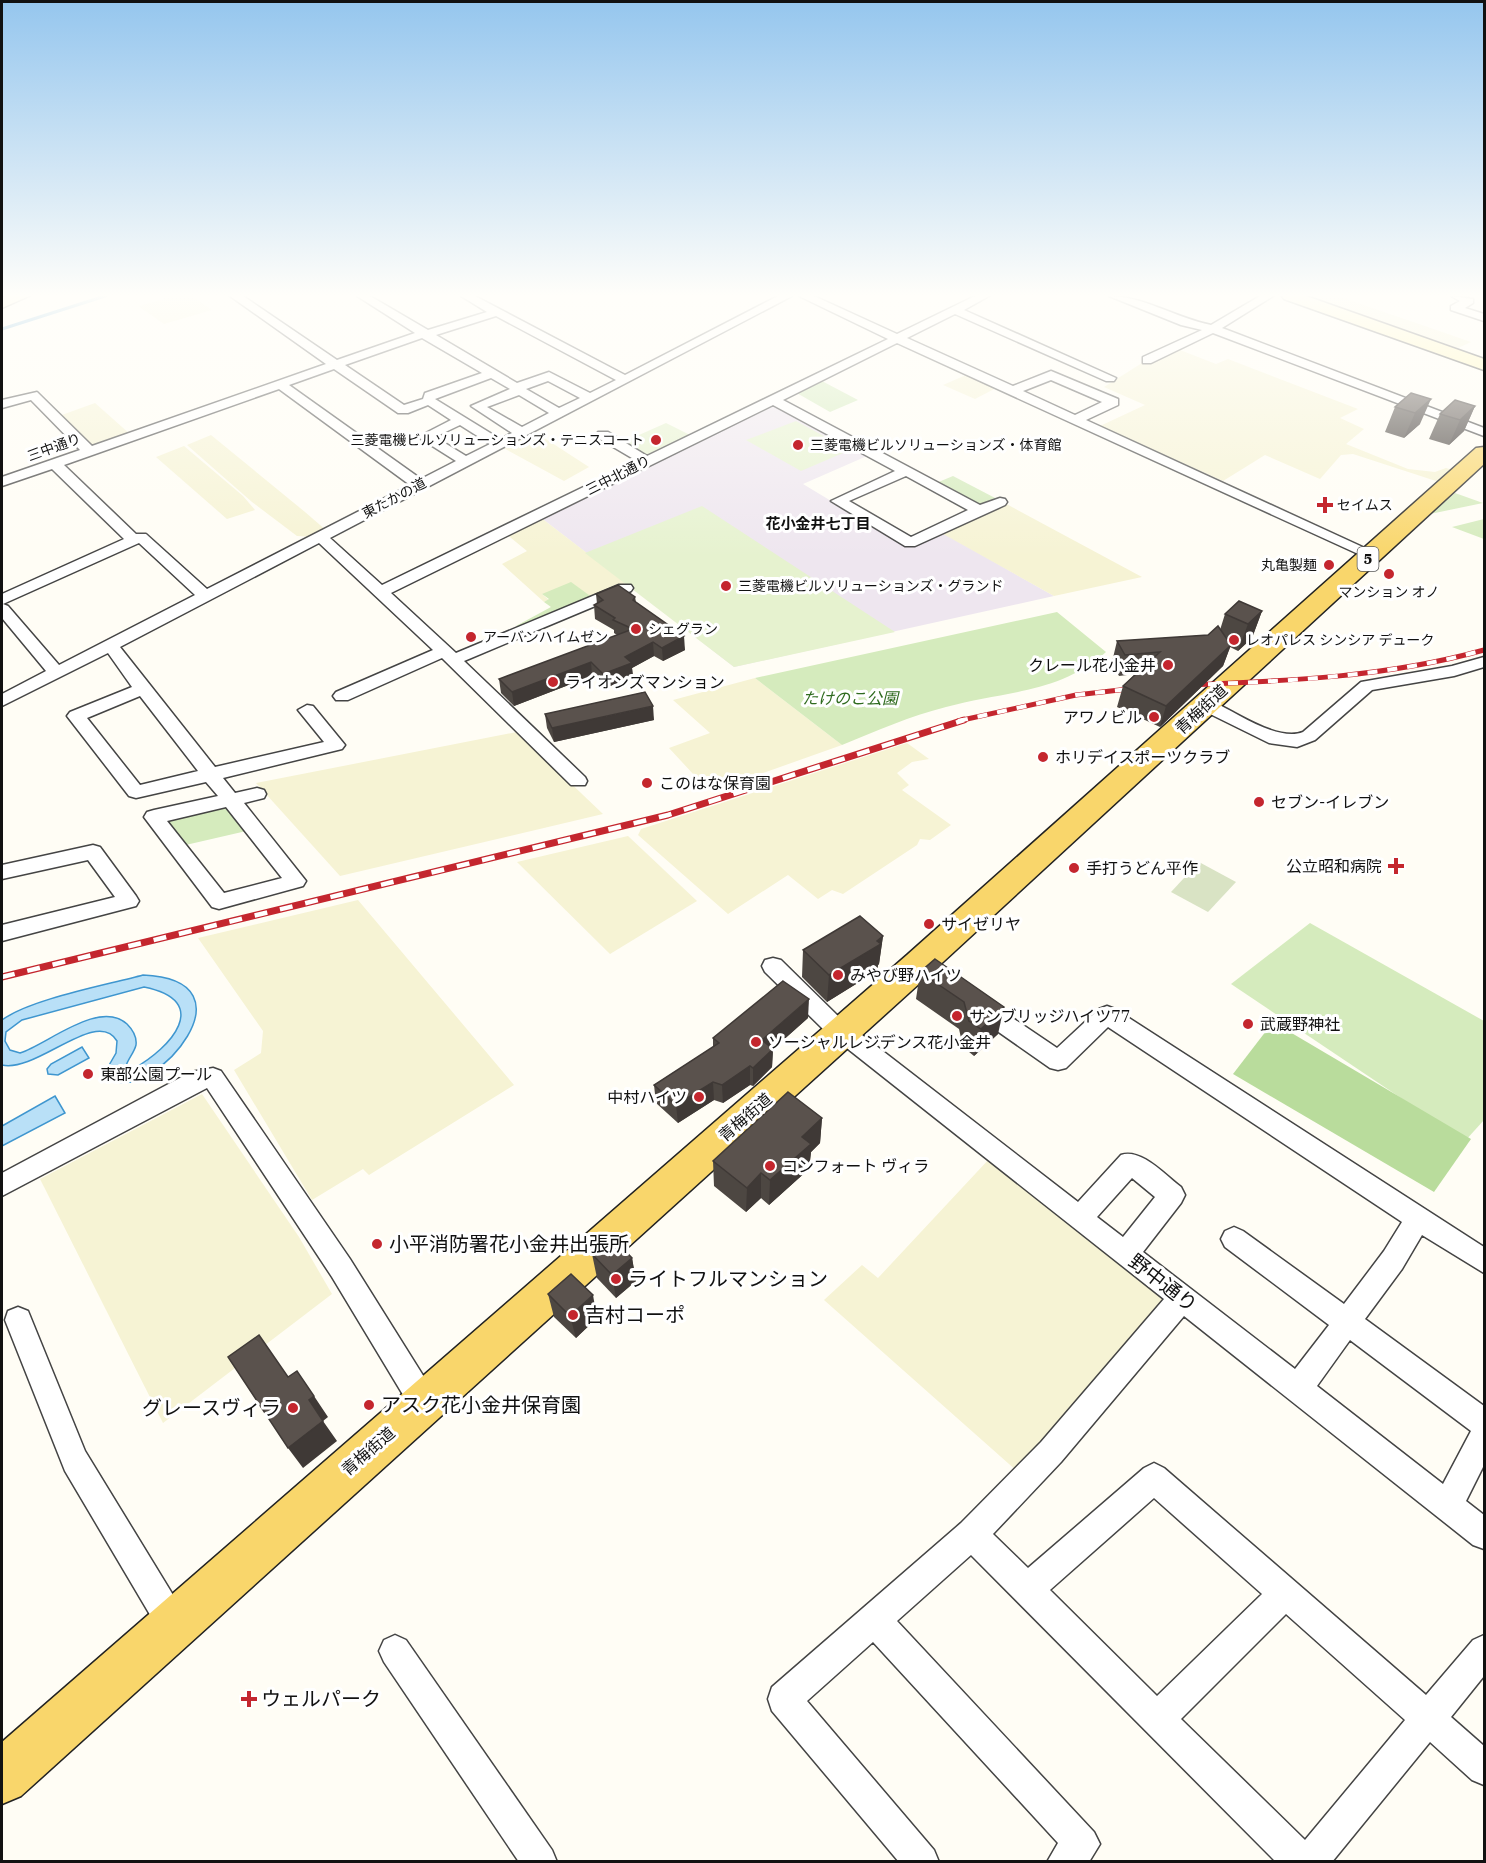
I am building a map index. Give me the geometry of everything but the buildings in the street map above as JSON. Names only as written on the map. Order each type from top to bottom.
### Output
[{"type":"main road","name":"青梅街道","points":[[2,1777],[695,1160],[843,1032],[929,972],[1206,705],[1480,461]]},
{"type":"street","name":"三中通り","points":[[2,482],[283,383]]},
{"type":"street","points":[[364,383],[403,410],[428,401],[430,396],[466,383]]},
{"type":"street","points":[[508,383],[558,413]]},
{"type":"street","points":[[522,433],[477,406],[533,383]]},
{"type":"street","points":[[562,383],[590,398]]},
{"type":"street","name":"東たかの道","points":[[2,701],[617,383]]},
{"type":"street","name":"三中北通り","points":[[381,592],[808,383]]},
{"type":"street","points":[[999,383],[1372,555]]},
{"type":"street","points":[[1015,390],[1032,383]]},
{"type":"street","points":[[1069,383],[1113,402],[1077,419]]},
{"type":"street","points":[[1356,383],[1485,432]]},
{"type":"street","points":[[280,384],[420,485]]},
{"type":"street","points":[[2,404],[33,395],[89,451]]},
{"type":"street","points":[[774,400],[979,510]]},
{"type":"street","points":[[428,401],[499,444]]},
{"type":"street","points":[[461,420],[425,437],[465,461]]},
{"type":"street","points":[[603,435],[646,461]]},
{"type":"street","points":[[54,463],[134,539]]},
{"type":"street","points":[[906,471],[838,501],[910,543],[1000,502]]},
{"type":"street","points":[[2,600],[141,537],[206,596]]},
{"type":"street","points":[[321,537],[449,656],[578,781]]},
{"type":"street","points":[[342,696],[625,588]]},
{"type":"street","points":[[2,609],[57,673]]},
{"type":"street","points":[[111,646],[209,773],[232,800],[297,881],[219,902],[154,817],[232,800],[257,794]]},
{"type":"street","points":[[1206,705],[1275,739],[1297,741],[1309,736],[1367,686],[1454,671],[1485,662]]},
{"type":"street","points":[[142,688],[76,716],[136,792],[336,745],[307,710]]},
{"type":"street","points":[[2,872],[93,852],[129,901],[2,933]]},
{"type":"street","name":"野中通り","points":[[773,966],[843,1032],[1485,1534]]},
{"type":"street","points":[[960,993],[1058,1061],[1107,1015],[1485,1261]]},
{"type":"street","points":[[2,1185],[199,1079],[213,1078],[341,1268],[424,1403]]},
{"type":"street","points":[[1080,1218],[1130,1163],[1172,1195],[1126,1253]]},
{"type":"street","points":[[1298,1388],[1393,1260],[1419,1217]]},
{"type":"street","points":[[1234,1239],[1485,1423]]},
{"type":"street","points":[[922,1862],[784,1698],[972,1534],[1051,1452],[1182,1298]]},
{"type":"street","points":[[18,1320],[75,1461],[173,1624]]},
{"type":"street","points":[[1448,1506],[1485,1436]]},
{"type":"street","points":[[1027,1590],[1154,1478],[1485,1768]]},
{"type":"street","points":[[972,1534],[1156,1720],[1290,1851],[1309,1862],[1485,1651]]},
{"type":"street","points":[[1156,1720],[1285,1593]]},
{"type":"street","points":[[873,1619],[1082,1844],[1064,1862]]},
{"type":"street","points":[[395,1651],[540,1862]]},
{"type":"shaded area","points":[[948,383],[992,383],[1000,386],[975,399],[943,385]]},
{"type":"shaded area","points":[[1110,383],[1290,383],[1358,409],[1340,418],[1364,429],[1346,444],[1408,469],[1435,472],[1446,468],[1453,470],[1439,482],[1353,454],[1341,455],[1320,479],[1265,455],[1223,481],[1100,426],[1145,405],[1104,387]]},
{"type":"shaded area","points":[[772,401],[867,456],[803,484],[904,545],[936,529],[1054,596],[734,667],[540,517]]},
{"type":"shaded area","points":[[95,403],[131,435],[93,447],[59,416]]},
{"type":"shaded area","points":[[531,430],[589,467],[564,481],[500,446]]},
{"type":"shaded area","points":[[211,435],[327,531],[315,537],[297,536],[252,502],[187,445]]},
{"type":"shaded area","points":[[184,446],[243,496],[255,510],[227,519],[156,457]]},
{"type":"shaded area","points":[[999,500],[1142,577],[1054,596],[936,530]]},
{"type":"shaded area","points":[[540,517],[626,583],[593,598],[542,594],[549,600],[544,602],[502,564],[527,551],[506,534]]},
{"type":"shaded area","points":[[755,678],[842,745],[766,772],[707,789],[669,748],[710,733],[673,700]]},
{"type":"shaded area","points":[[517,732],[603,814],[340,876],[256,783]]},
{"type":"shaded area","points":[[907,743],[929,759],[912,762],[897,773],[909,785],[902,790],[951,825],[930,840],[920,839],[917,845],[843,894],[832,890],[818,899],[788,875],[728,914],[638,835],[641,829]]},
{"type":"shaded area","points":[[628,836],[697,901],[610,954],[517,862]]},
{"type":"shaded area","points":[[358,900],[514,1085],[369,1175],[363,1169],[312,1200],[234,1070],[261,1053],[263,1031],[198,938]]},
{"type":"shaded area","points":[[202,1094],[299,1237],[332,1294],[163,1423],[40,1179]]},
{"type":"shaded area","points":[[990,1158],[1162,1294],[1165,1303],[1018,1472],[824,1300],[862,1265],[878,1278]]},
{"type":"green space","points":[[814,383],[826,383],[858,400],[830,412],[795,392]]},
{"type":"green space","name":"三菱電機ビルソリューションズ・体育館","points":[[796,421],[850,450],[801,471],[746,440]]},
{"type":"green space","name":"三菱電機ビルソリューションズ・テニスコート","points":[[666,423],[692,436],[644,458],[621,443]]},
{"type":"green space","points":[[953,476],[997,499],[973,510],[929,486]]},
{"type":"green space","points":[[1455,493],[1483,503],[1430,514]]},
{"type":"green space","name":"三菱電機ビルソリューションズ・グランド","points":[[702,506],[895,632],[734,667],[585,553]]},
{"type":"green space","points":[[1484,519],[1484,539],[1452,527]]},
{"type":"green space","points":[[571,582],[593,598],[520,629],[516,626],[551,607],[544,602],[549,599],[542,594]]},
{"type":"green space","name":"たけのこ公園","points":[[1057,612],[1106,652],[1088,666],[1050,684],[933,711],[893,724],[842,745],[755,678]]},
{"type":"green space","points":[[232,800],[255,829],[177,847],[154,817]]},
{"type":"green space","points":[[1199,862],[1236,882],[1208,912],[1171,892]]},
{"type":"green space","points":[[1310,923],[1484,1021],[1484,1120],[1465,1141],[1231,984]]},
{"type":"green space","points":[[1273,1022],[1471,1139],[1434,1192],[1233,1074]]},
{"type":"water","points":[[143,975],[177,982],[193,996],[196,1015],[187,1036],[172,1056],[152,1072],[132,1082],[114,1081],[108,1067],[116,1053],[117,1041],[108,1033],[96,1032],[81,1036],[32,1060],[16,1065],[2,1065],[2,1020],[15,1012],[49,999]],"holes":[[[144,987],[165,994],[177,1003],[181,1014],[179,1025],[160,1049],[133,1069],[126,1066],[136,1045],[135,1036],[127,1024],[116,1018],[102,1017],[88,1020],[20,1053],[10,1050],[5,1041],[6,1032],[22,1020]]]},
{"type":"water","points":[[82,1047],[89,1058],[58,1075],[48,1074],[47,1069],[51,1064]]},
{"type":"water","points":[[55,1096],[65,1113],[2,1146],[2,1126]]},
{"type":"railway","points":[[1188,685],[1263,682],[1374,672],[1484,650]]},
{"type":"railway","points":[[958,721],[1076,695],[1137,688]]},
{"type":"railway","points":[[2,977],[668,815],[964,720]]},
{"type":"place","name":"三菱電機ビルソリューションズ・テニスコート","points":[[656,440]]},
{"type":"place","name":"三菱電機ビルソリューションズ・体育館","points":[[798,445]]},
{"type":"place","name":"セイムス","points":[[1325,505]]},
{"type":"place","name":"丸亀製麺","points":[[1329,565]]},
{"type":"place","name":"マンション オノ","points":[[1389,574]]},
{"type":"place","name":"三菱電機ビルソリューションズ・グランド","points":[[726,586]]},
{"type":"place","name":"シェグラン","points":[[636,629]]},
{"type":"place","name":"アーバンハイムゼン","points":[[471,637]]},
{"type":"place","name":"レオパレス シンシア デューク","points":[[1234,640]]},
{"type":"place","name":"クレール花小金井","points":[[1168,665]]},
{"type":"place","name":"ライオンズマンション","points":[[553,682]]},
{"type":"place","name":"アワノビル","points":[[1154,717]]},
{"type":"place","name":"ホリデイスポーツクラブ","points":[[1043,757]]},
{"type":"place","name":"このはな保育園","points":[[647,783]]},
{"type":"place","name":"セブン-イレブン","points":[[1259,802]]},
{"type":"place","name":"公立昭和病院","points":[[1396,866]]},
{"type":"place","name":"手打うどん平作","points":[[1074,868]]},
{"type":"place","name":"サイゼリヤ","points":[[929,924]]},
{"type":"place","name":"みやび野ハイツ","points":[[838,975]]},
{"type":"place","name":"サンブリッジハイツ77","points":[[957,1016]]},
{"type":"place","name":"武蔵野神社","points":[[1248,1024]]},
{"type":"place","name":"ソーシャルレジデンス花小金井","points":[[756,1042]]},
{"type":"place","name":"東部公園プール","points":[[88,1074]]},
{"type":"place","name":"中村ハイツ","points":[[699,1097]]},
{"type":"place","name":"コンフォート ヴィラ","points":[[770,1166]]},
{"type":"place","name":"小平消防署花小金井出張所","points":[[377,1244]]},
{"type":"place","name":"ライトフルマンション","points":[[616,1279]]},
{"type":"place","name":"吉村コーポ","points":[[573,1315]]},
{"type":"place","name":"アスク花小金井保育園","points":[[369,1405]]},
{"type":"place","name":"グレースヴィラ","points":[[293,1408]]},
{"type":"place","name":"ウェルパーク","points":[[249,1699]]},
{"type":"district","name":"花小金井七丁目","points":[[818,524]]}]
